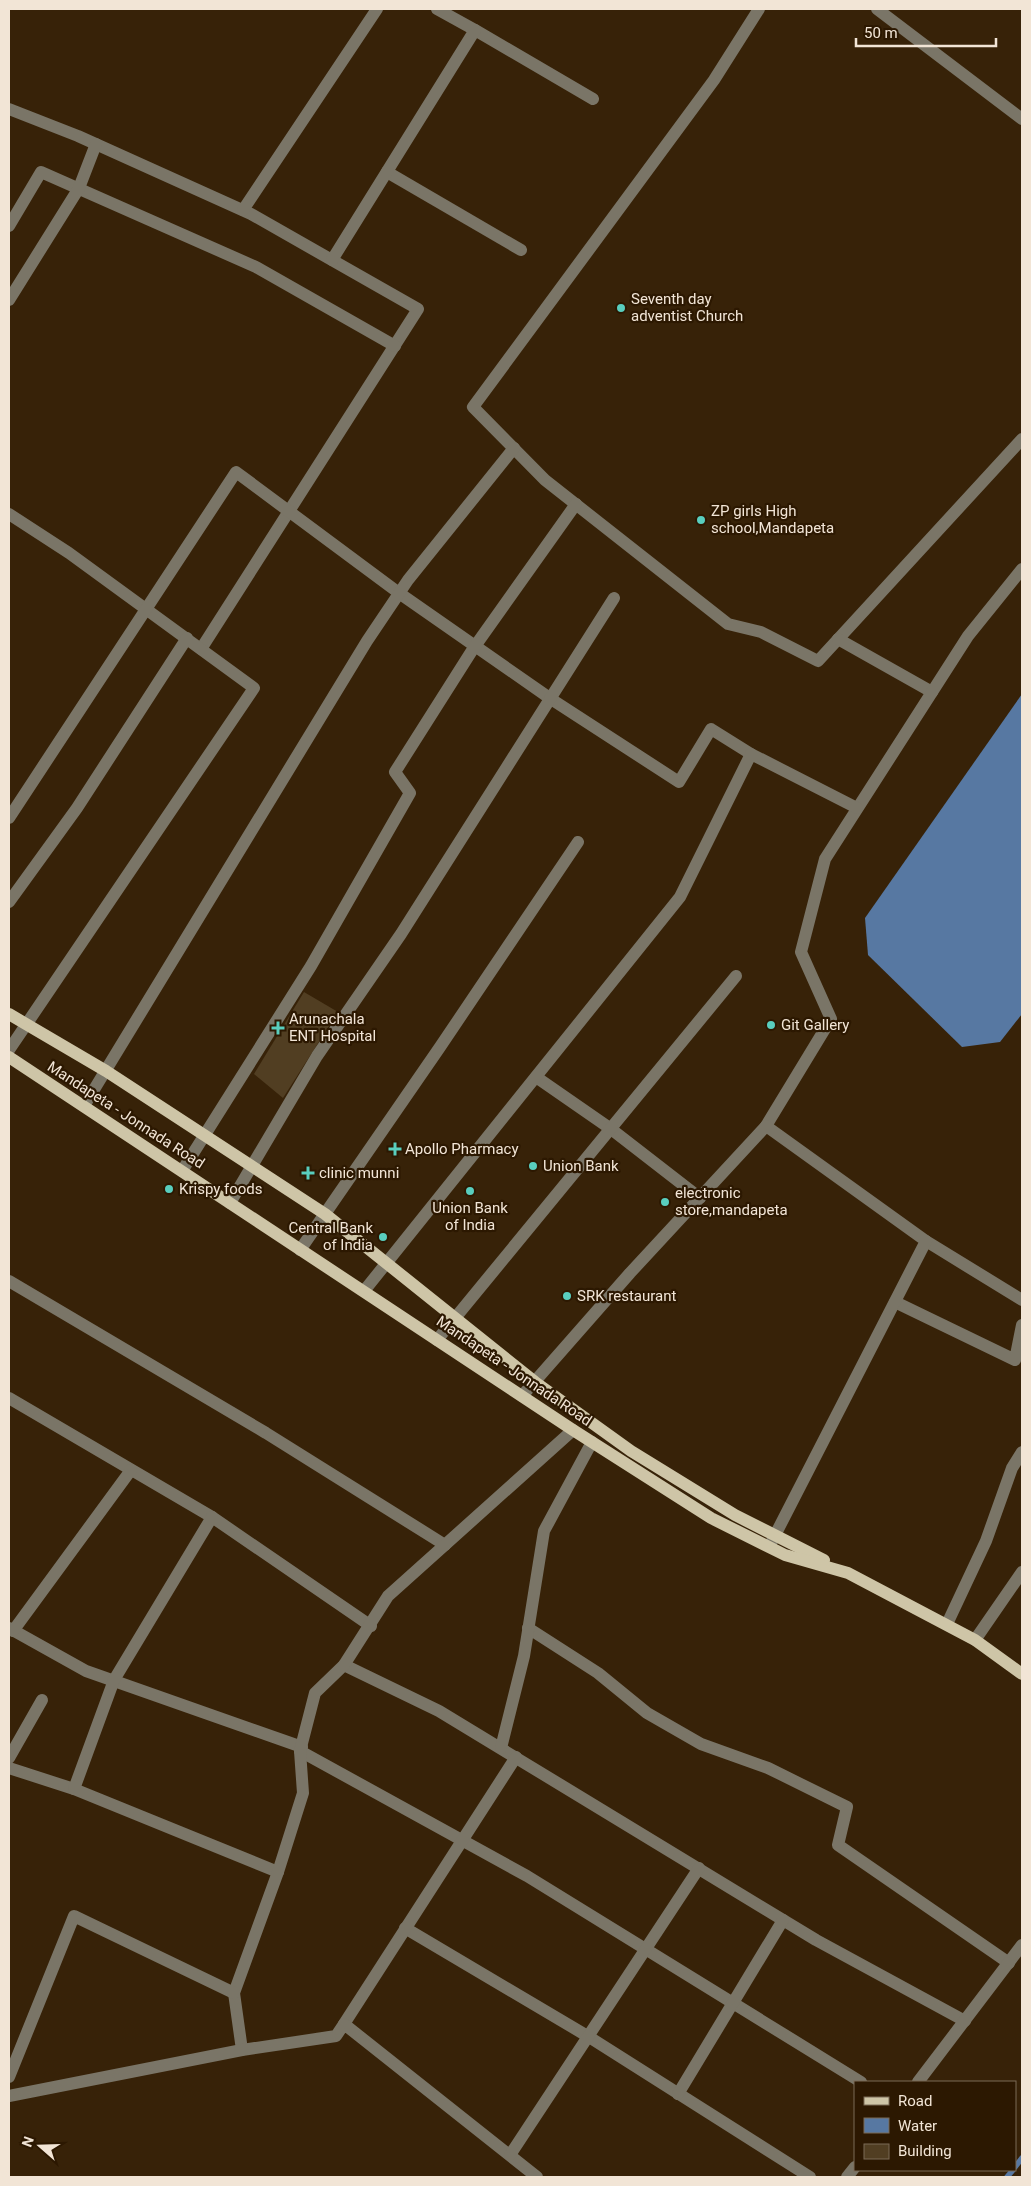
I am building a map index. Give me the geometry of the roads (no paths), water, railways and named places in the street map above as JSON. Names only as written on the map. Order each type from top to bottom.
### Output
[{"type":"main road","points":[[9,1014],[106,1071],[206,1134],[325,1214],[535,1382],[631,1451],[735,1515],[848,1573]]},
{"type":"main road","name":"Mandapeta - Jonnada Road","points":[[9,1057],[572,1430],[711,1518],[785,1555],[848,1573],[976,1640],[1022,1674]]},
{"type":"street","points":[[243,210],[377,9]]},
{"type":"street","points":[[437,9],[593,99]]},
{"type":"street","points":[[759,9],[714,80],[473,408],[546,480],[728,624],[761,632],[818,661],[1022,439]]},
{"type":"street","points":[[876,9],[1022,119]]},
{"type":"street","points":[[332,260],[475,30]]},
{"type":"street","points":[[9,110],[96,144],[243,210],[418,309],[201,649]]},
{"type":"street","points":[[9,300],[79,188],[96,144]]},
{"type":"street","points":[[9,226],[41,172],[256,268],[395,346]]},
{"type":"street","points":[[386,172],[521,250]]},
{"type":"street","points":[[84,1106],[367,641],[399,593],[514,448]]},
{"type":"street","points":[[9,818],[236,472],[399,593],[551,699],[679,782],[711,729],[751,754],[857,808]]},
{"type":"street","points":[[182,1171],[311,966],[410,793],[395,772],[475,646],[576,504]]},
{"type":"street","points":[[9,514],[69,553],[254,688],[9,1050]]},
{"type":"street","points":[[522,1396],[630,1273],[766,1126],[831,1019],[801,952],[824,859],[968,636],[1022,569]]},
{"type":"street","points":[[230,1203],[317,1056],[407,926],[614,598]]},
{"type":"street","points":[[9,902],[76,808],[187,638]]},
{"type":"street","points":[[838,639],[932,692]]},
{"type":"street","points":[[364,1291],[680,896],[751,754]]},
{"type":"street","points":[[300,1250],[578,842]]},
{"type":"street","points":[[437,1340],[736,976]]},
{"type":"street","points":[[536,1076],[610,1129],[700,1198]]},
{"type":"street","points":[[766,1126],[926,1241],[1022,1300]]},
{"type":"street","points":[[769,1547],[926,1241]]},
{"type":"street","points":[[9,1281],[266,1433],[445,1545]]},
{"type":"street","points":[[895,1302],[1015,1360],[1022,1325]]},
{"type":"street","points":[[9,1398],[212,1517],[371,1626]]},
{"type":"street","points":[[242,2050],[234,1993],[278,1872],[303,1793],[301,1749],[315,1693],[344,1666],[371,1626],[388,1596],[572,1430]]},
{"type":"street","points":[[501,1748],[524,1656],[544,1531],[592,1442]]},
{"type":"street","points":[[947,1624],[986,1541],[1012,1468],[1022,1452]]},
{"type":"street","points":[[131,1470],[11,1630],[86,1671],[301,1749],[527,1876],[859,2081]]},
{"type":"street","points":[[74,1789],[114,1680],[212,1517]]},
{"type":"street","points":[[976,1640],[1022,1572]]},
{"type":"street","points":[[528,1628],[598,1674],[647,1713],[701,1744],[768,1768],[847,1807],[838,1845],[1009,1963]]},
{"type":"street","points":[[344,1666],[439,1710],[783,1920],[964,2021]]},
{"type":"street","points":[[9,1758],[42,1700]]},
{"type":"street","points":[[9,2096],[242,2050],[336,2036],[516,1757]]},
{"type":"street","points":[[9,1768],[74,1789],[278,1872]]},
{"type":"street","points":[[510,2155],[699,1868]]},
{"type":"street","points":[[9,2077],[74,1916],[234,1993]]},
{"type":"street","points":[[678,2094],[735,2003],[783,1920]]},
{"type":"street","points":[[405,1928],[589,2037],[810,2177]]},
{"type":"street","points":[[919,2081],[1022,1945]]},
{"type":"street","points":[[344,2024],[537,2177]]},
{"type":"water","points":[[1022,694],[1022,1014],[1000,1042],[962,1047],[868,955],[865,918]]},
{"type":"waterway","points":[[1016,2166],[1022,2158]]},
{"type":"waterway","points":[[1007,2177],[1012,2171]]},
{"type":"place","name":"Seventh day adventist Church","points":[[621,308]]},
{"type":"place","name":"ZP girls High school,Mandapeta","points":[[701,520]]},
{"type":"place","name":"Git Gallery","points":[[771,1025]]},
{"type":"place","name":"Arunachala ENT Hospital","points":[[278,1028]]},
{"type":"place","name":"Apollo Pharmacy","points":[[395,1149]]},
{"type":"place","name":"Union Bank","points":[[533,1166]]},
{"type":"place","name":"clinic munni","points":[[308,1173]]},
{"type":"place","name":"Krispy foods","points":[[169,1189]]},
{"type":"place","name":"Union Bank of India","points":[[470,1191]]},
{"type":"place","name":"electronic store,mandapeta","points":[[665,1202]]},
{"type":"place","name":"Central Bank of India","points":[[383,1237]]},
{"type":"place","name":"SRK restaurant","points":[[567,1296]]}]
